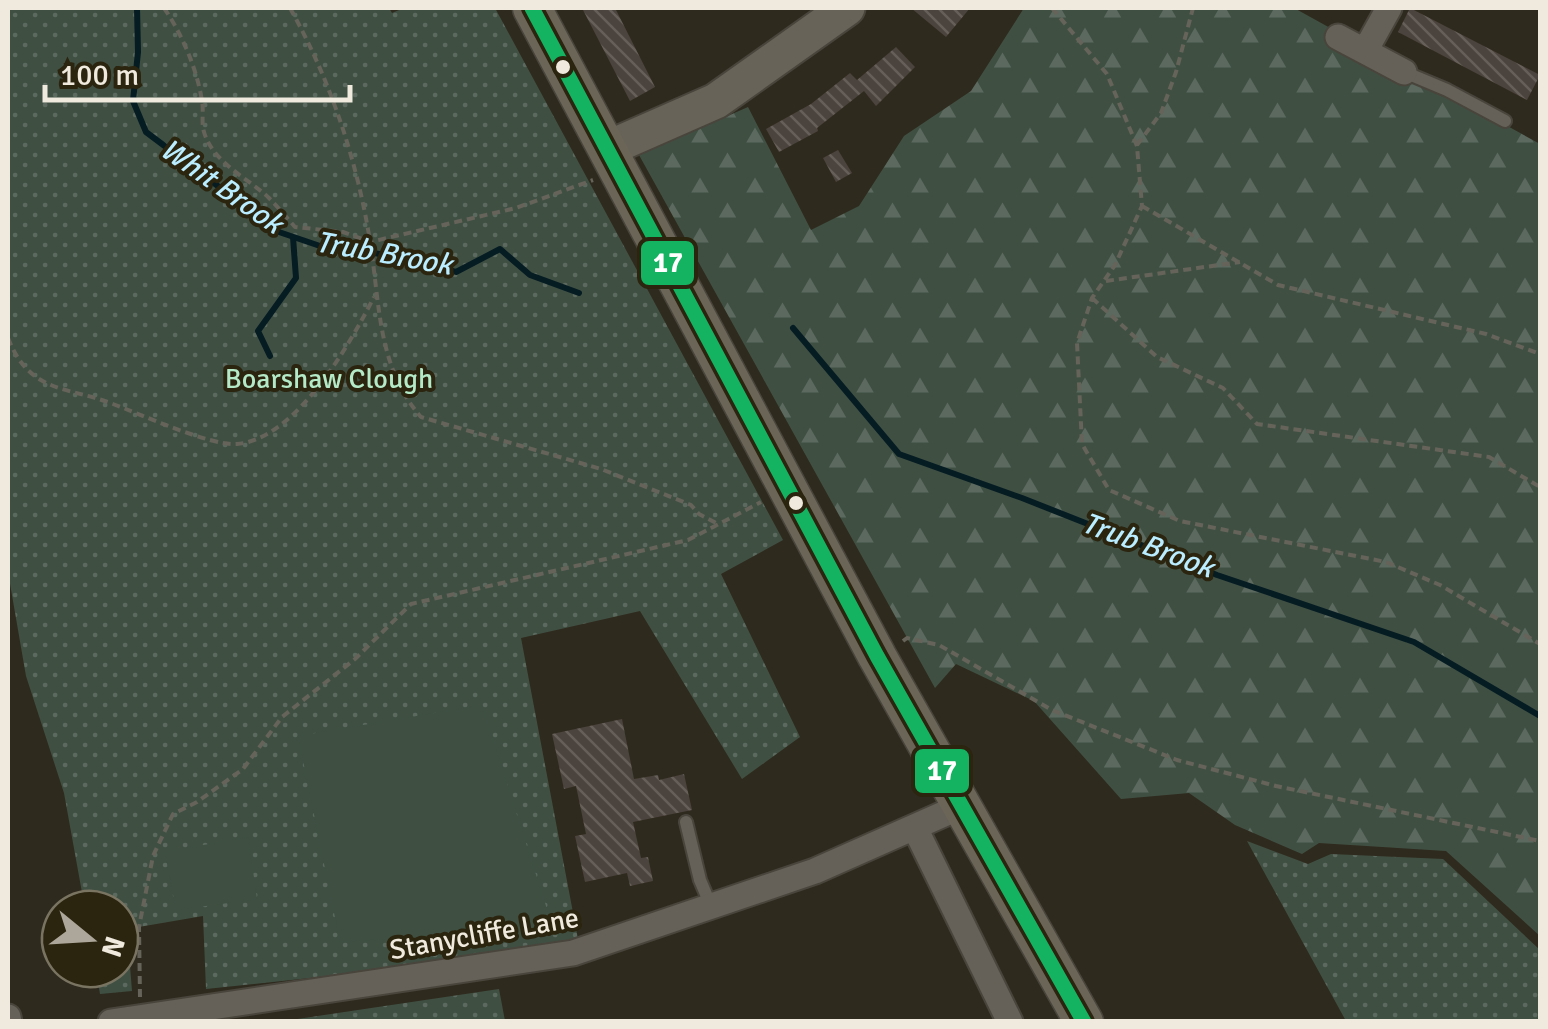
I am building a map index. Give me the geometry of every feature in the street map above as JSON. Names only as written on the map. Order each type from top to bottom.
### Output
[{"type":"main road","points":[[532,8],[877,656],[1084,1022]]},
{"type":"street","points":[[614,159],[716,101],[847,8]]},
{"type":"street","points":[[1366,52],[1388,8]]},
{"type":"street","points":[[1338,37],[1404,72]]},
{"type":"street","name":"Stanycliffe Lane","points":[[126,1020],[573,953],[815,871],[964,805]]},
{"type":"street","points":[[915,828],[1010,1022]]},
{"type":"lane","points":[[1404,72],[1448,90],[1505,121]]},
{"type":"lane","points":[[686,822],[700,880],[711,906]]},
{"type":"path","points":[[164,8],[175,23],[192,65],[202,101],[204,133],[222,158],[267,196],[295,227],[342,232],[370,243],[516,208],[614,159]]},
{"type":"path","points":[[290,8],[336,104],[370,243],[385,347],[407,401],[421,417],[601,469],[691,505],[718,524]]},
{"type":"path","points":[[1052,8],[1107,74],[1137,146],[1142,206],[1115,265],[1092,298],[1077,343],[1082,444],[1108,490],[1180,521],[1386,562],[1440,585],[1540,644]]},
{"type":"path","points":[[1137,146],[1161,112],[1192,8]]},
{"type":"path","points":[[1142,206],[1278,285],[1486,334],[1540,354]]},
{"type":"path","points":[[1103,282],[1240,262]]},
{"type":"path","points":[[8,338],[25,367],[42,382],[235,445],[265,436],[326,381],[351,343],[375,294]]},
{"type":"path","points":[[1092,298],[1157,357],[1223,388],[1256,424],[1490,457],[1540,487]]},
{"type":"path","points":[[126,1020],[154,856],[173,814],[243,769],[282,717],[355,659],[412,604],[688,540],[788,489]]},
{"type":"path","points":[[907,638],[939,645],[1052,710],[1177,760],[1276,786],[1540,841]]},
{"type":"green space","name":"Boarshaw Clough","points":[[8,8],[389,8],[392,13],[404,8],[495,8],[783,540],[721,574],[800,737],[742,779],[640,611],[521,638],[578,939],[375,971],[206,989],[203,916],[140,927],[140,889],[81,889],[64,793],[26,676],[8,572]]},
{"type":"green space","points":[[1024,8],[1294,8],[1540,144],[1540,936],[1446,851],[1319,843],[1302,854],[1235,825],[1189,793],[1121,799],[1034,701],[956,664],[935,688],[639,155],[748,107],[811,230],[859,206],[904,136],[971,91]]},
{"type":"green space","points":[[482,705],[553,928],[340,942],[298,736]]},
{"type":"green space","points":[[248,837],[257,899],[176,910],[165,852]]},
{"type":"green space","points":[[1247,841],[1308,864],[1331,854],[1443,859],[1540,950],[1540,1021],[1346,1021]]},
{"type":"green space","name":"Boarshaw Clough","points":[[99,989],[132,989],[132,991],[100,994]]},
{"type":"green space","points":[[499,989],[505,1021],[284,1021]]},
{"type":"building","points":[[582,8],[615,8],[655,87],[630,101]]},
{"type":"building","points":[[911,8],[970,8],[946,37]]},
{"type":"building","points":[[1410,8],[1540,75],[1527,100],[1398,32]]},
{"type":"building","points":[[896,47],[915,67],[876,106],[864,91],[818,131],[779,152],[766,129],[811,104],[850,73],[857,80]]},
{"type":"building","points":[[838,150],[852,173],[836,182],[823,158]]},
{"type":"building","points":[[622,719],[634,779],[658,775],[659,780],[684,774],[692,810],[633,822],[641,858],[648,857],[653,881],[630,886],[627,873],[585,882],[575,836],[586,834],[576,786],[564,789],[552,734]]},
{"type":"waterway","name":"Trub Brook","points":[[137,8],[133,101],[146,132],[279,232],[320,246],[417,259],[456,272],[500,249],[530,275],[579,293]]},
{"type":"waterway","name":"Whit Brook","points":[[270,356],[258,331],[296,278],[293,237]]},
{"type":"waterway","name":"Trub Brook","points":[[793,328],[899,454],[1217,575],[1414,642],[1540,716]]},
{"type":"transit line","name":"17","points":[[532,8],[877,656],[1084,1022]]}]
